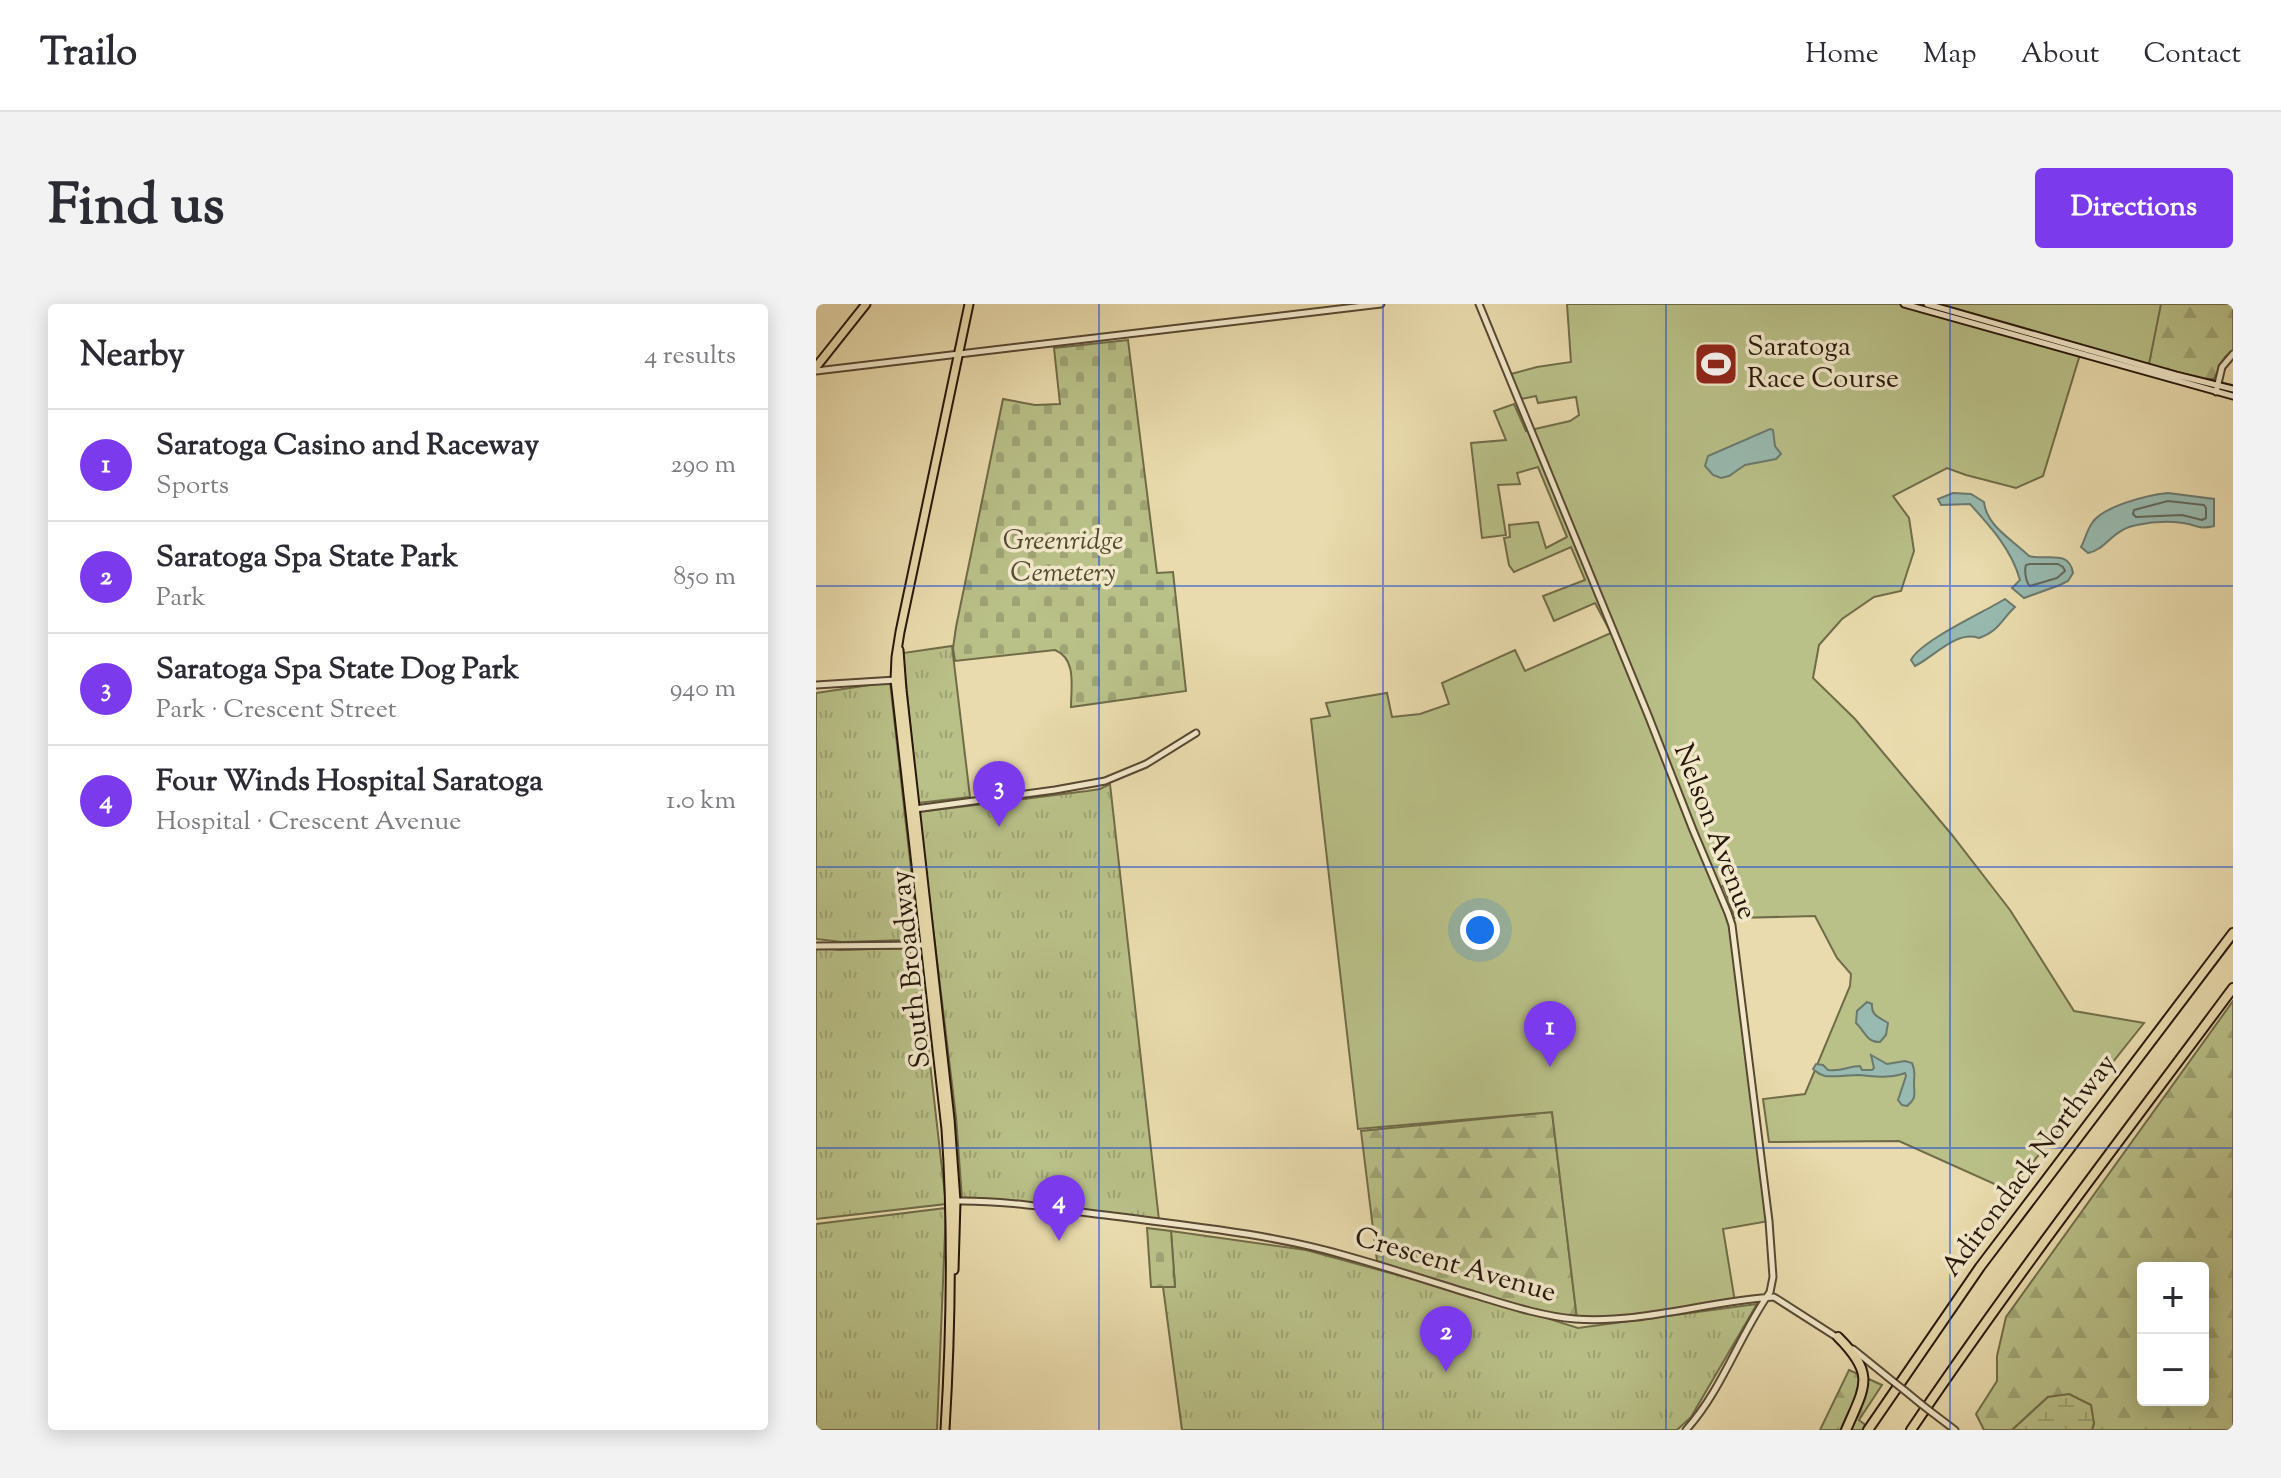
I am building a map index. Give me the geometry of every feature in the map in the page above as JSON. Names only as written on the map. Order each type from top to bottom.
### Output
[{"type":"highway","name":"Adirondack Northway","points":[[1868,1430],[1980,1267],[2233,933]]},
{"type":"highway","name":"Adirondack Northway","points":[[1911,1430],[2041,1244],[2233,988]]},
{"type":"highway","points":[[1838,1337],[1857,1358],[1864,1378],[1863,1391],[1846,1430]]},
{"type":"main road","points":[[816,369],[866,304]]},
{"type":"main road","name":"South Broadway","points":[[945,1430],[955,1259],[950,1119],[898,680],[899,644],[969,304]]},
{"type":"street","points":[[816,369],[1381,304]]},
{"type":"street","name":"Nelson Avenue","points":[[1479,304],[1732,925],[1772,1248],[1773,1281],[1699,1416],[1686,1430]]},
{"type":"street","points":[[1904,304],[2216,389],[2233,389]]},
{"type":"street","points":[[1927,304],[2233,396]]},
{"type":"street","points":[[2216,389],[2222,367],[2233,354]]},
{"type":"street","points":[[816,685],[898,680]]},
{"type":"street","points":[[913,809],[1105,781],[1146,764],[1196,733]]},
{"type":"street","points":[[816,946],[929,945]]},
{"type":"street","name":"Crescent Avenue","points":[[954,1201],[990,1201],[1301,1244],[1556,1317],[1618,1318],[1766,1297]]},
{"type":"street","points":[[1766,1297],[1785,1302],[1838,1337],[1955,1430]]},
{"type":"green space","name":"Saratoga Race Course","points":[[1567,304],[2161,304],[2149,364],[2082,348],[2043,476],[2016,488],[1947,468],[1893,496],[1909,518],[1914,551],[1901,591],[1874,597],[1842,619],[1819,645],[1813,678],[1855,719],[1952,835],[2010,910],[2074,1011],[2144,1023],[2010,1191],[1899,1141],[1769,1142],[1763,1099],[1805,1094],[1850,986],[1851,974],[1837,958],[1815,916],[1735,918],[1723,886],[1717,888],[1732,925],[1769,1221],[1723,1229],[1735,1302],[1645,1315],[1577,1319],[1552,1112],[1358,1129],[1311,719],[1330,716],[1326,703],[1387,693],[1392,717],[1420,714],[1449,704],[1442,683],[1515,650],[1525,671],[1611,633],[1595,603],[1554,621],[1543,596],[1585,580],[1571,547],[1514,572],[1509,565],[1504,538],[1510,537],[1509,525],[1538,522],[1546,548],[1567,537],[1538,467],[1517,473],[1520,484],[1498,485],[1506,535],[1482,538],[1471,443],[1506,440],[1494,411],[1514,404],[1526,431],[1570,421],[1579,415],[1576,397],[1538,403],[1536,396],[1521,399],[1511,374],[1571,362]]},
{"type":"green space","points":[[2155,304],[2233,304],[2233,351],[2225,357],[2214,379],[2083,347]]},
{"type":"green space","name":"Greenridge Cemetery","points":[[1128,340],[1157,573],[1173,572],[1186,691],[1071,707],[1070,667],[1062,654],[1055,650],[955,661],[956,627],[1003,399],[1035,405],[1060,404],[1054,348]]},
{"type":"green space","points":[[952,646],[970,797],[918,803],[903,653]]},
{"type":"green space","points":[[890,682],[916,914],[906,940],[842,942],[816,939],[816,693]]},
{"type":"green space","points":[[1110,784],[1159,1220],[962,1199],[956,1117],[919,812],[1087,791]]},
{"type":"green space","points":[[816,947],[840,950],[907,948],[919,967],[946,1204],[816,1219]]},
{"type":"green space","points":[[2233,1001],[2233,1430],[2092,1430],[2094,1423],[2048,1397],[2012,1430],[1984,1430],[1976,1414],[1997,1381],[1997,1356],[2006,1317]]},
{"type":"green space","points":[[1552,1112],[1577,1319],[1489,1300],[1377,1261],[1361,1131]]},
{"type":"green space","points":[[946,1208],[937,1430],[816,1430],[816,1224]]},
{"type":"green space","points":[[1147,1228],[1171,1231],[1175,1287],[1151,1287]]},
{"type":"green space","points":[[1171,1231],[1306,1250],[1578,1328],[1757,1304],[1691,1417],[1677,1430],[1182,1430],[1163,1287],[1175,1286]]},
{"type":"green space","points":[[1849,1370],[1882,1385],[1859,1420],[1872,1430],[1820,1430]]},
{"type":"green space","points":[[2069,1394],[2091,1405],[2092,1430],[2012,1430],[2048,1397]]},
{"type":"water","points":[[1770,429],[1781,454],[1776,459],[1745,465],[1721,478],[1705,466],[1708,456]]},
{"type":"water","points":[[1953,493],[1971,494],[1984,502],[1995,526],[2029,556],[2056,557],[2067,561],[2073,573],[2068,581],[2024,598],[2012,588],[2020,580],[2012,559],[1978,512],[1970,504],[1941,505],[1938,499]]},
{"type":"water","points":[[2168,493],[2214,499],[2214,526],[2172,522],[2142,524],[2128,527],[2094,551],[2088,553],[2081,547],[2092,523],[2106,511],[2138,499]]},
{"type":"water","points":[[2005,599],[2015,607],[1991,632],[1979,638],[1954,641],[1915,666],[1911,660],[1927,644]]},
{"type":"water","points":[[1867,1002],[1872,1004],[1876,1016],[1888,1023],[1886,1035],[1880,1042],[1869,1038],[1856,1023],[1857,1011]]},
{"type":"water","points":[[1871,1055],[1887,1064],[1912,1063],[1914,1096],[1907,1106],[1898,1100],[1905,1073],[1888,1077],[1829,1076],[1813,1069],[1816,1064],[1828,1070],[1860,1066],[1862,1070],[1872,1070]]},
{"type":"place","name":"Saratoga Race Course","points":[[1716,364]]},
{"type":"place","name":"Saratoga Spa State Dog Park","points":[[999,827]]},
{"type":"place","name":"Saratoga Casino and Raceway","points":[[1550,1067]]},
{"type":"place","name":"Four Winds Hospital Saratoga","points":[[1059,1241]]},
{"type":"place","name":"Saratoga Spa State Park","points":[[1446,1372]]}]
